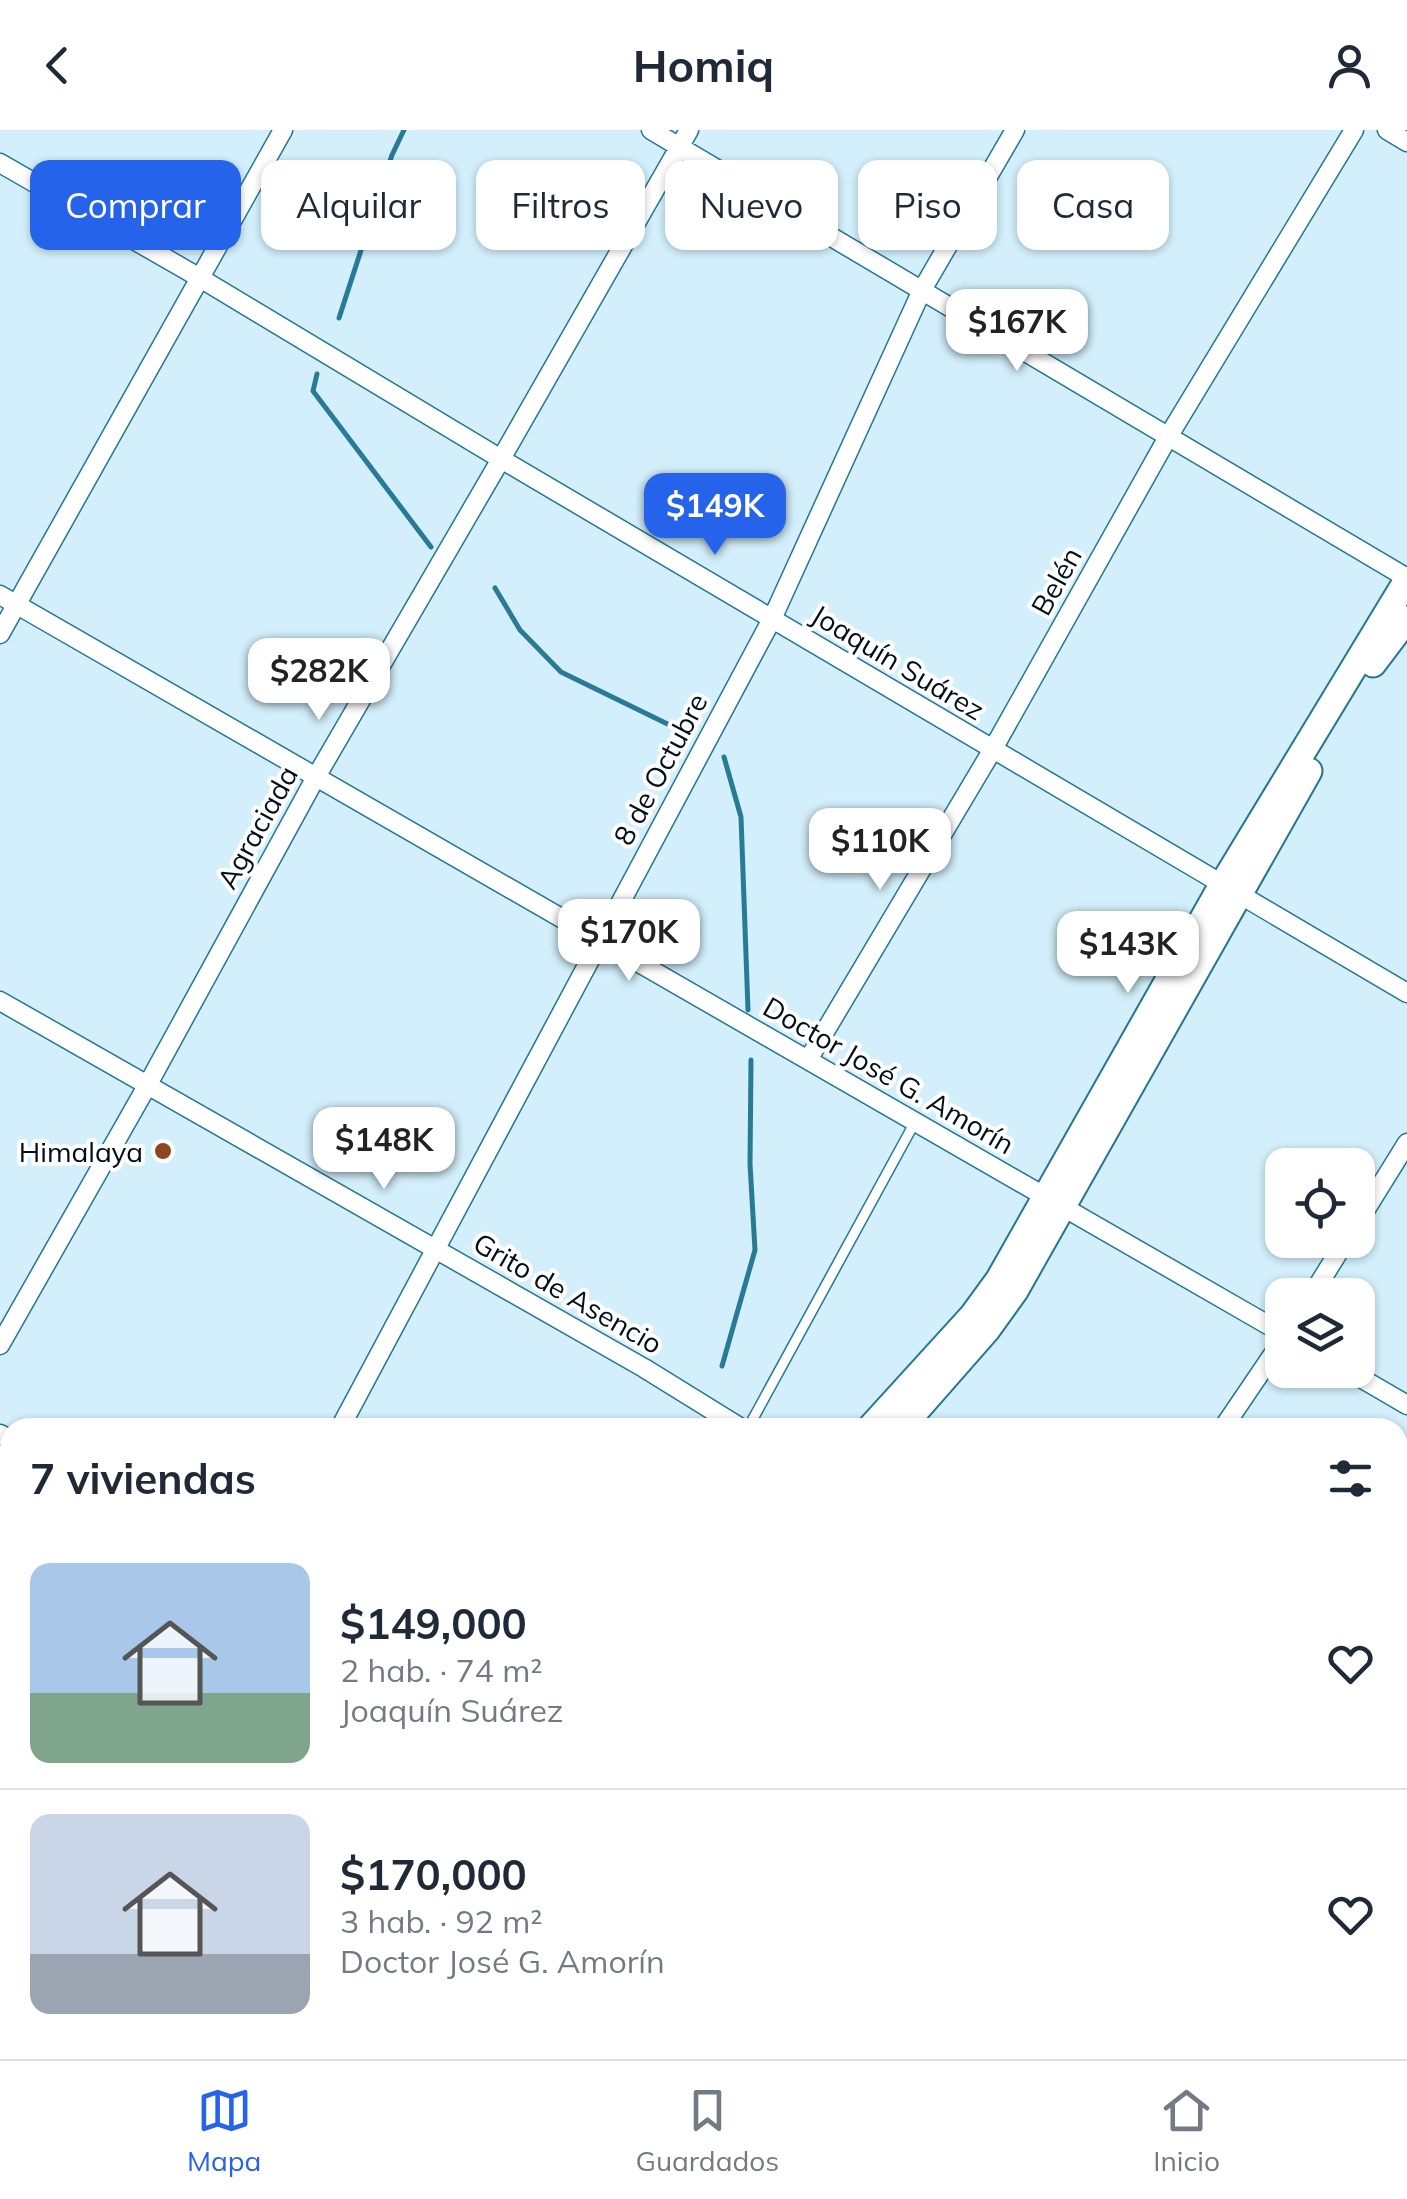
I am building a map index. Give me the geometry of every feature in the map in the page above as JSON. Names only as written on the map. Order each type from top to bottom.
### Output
[{"type":"street","points":[[0,634],[8,600],[200,278],[283,130]]},
{"type":"street","points":[[651,130],[1407,579],[1055,1202],[1015,1291],[987,1330],[911,1418]]},
{"type":"street","name":"Agraciada","points":[[0,1345],[316,777],[689,130]]},
{"type":"street","name":"8 de Octubre","points":[[345,1418],[772,619],[922,290],[1014,130]]},
{"type":"street","name":"Belén","points":[[808,1060],[993,749],[1168,436],[1354,130]]},
{"type":"street","points":[[1386,130],[1407,142]]},
{"type":"street","name":"Joaquín Suárez","points":[[0,163],[1407,994]]},
{"type":"street","name":"Doctor José G. Amorín","points":[[8,600],[1265,1323]]},
{"type":"street","points":[[1231,890],[1364,676],[1407,618]]},
{"type":"street","name":"Grito de Asencio","points":[[0,1001],[727,1418]]},
{"type":"street","points":[[1375,1195],[1407,1143]]},
{"type":"street","points":[[879,1418],[972,1316],[1055,1202]]},
{"type":"street","points":[[1231,1418],[1265,1366]]},
{"type":"street","points":[[1375,1386],[1407,1405]]},
{"type":"lane","points":[[750,1418],[916,1122]]},
{"type":"waterway","points":[[339,318],[392,155],[404,130]]},
{"type":"waterway","points":[[317,374],[313,391],[431,547]]},
{"type":"waterway","points":[[495,588],[520,630],[561,672],[686,733]]},
{"type":"waterway","points":[[724,757],[741,817],[748,1010]]},
{"type":"waterway","points":[[722,1366],[755,1250],[750,1164],[751,1060]]},
{"type":"place","name":"Himalaya","points":[[163,1151]]}]
